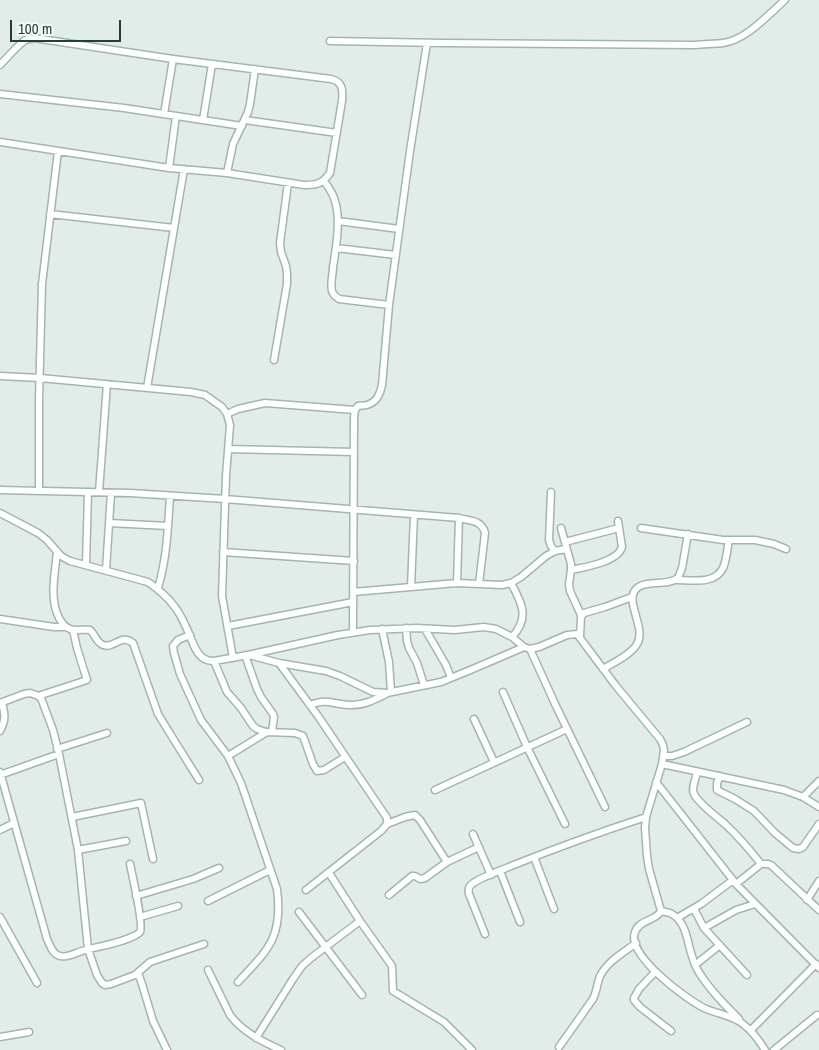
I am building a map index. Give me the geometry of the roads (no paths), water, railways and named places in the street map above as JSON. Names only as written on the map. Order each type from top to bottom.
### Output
[{"type":"street","points":[[330,41],[427,43],[724,43],[740,38],[785,0]]},
{"type":"street","points":[[0,65],[25,40],[34,38],[173,59],[336,80],[341,85],[343,91],[330,174],[324,181],[314,185],[304,186],[227,173],[169,168],[0,142]]},
{"type":"street","points":[[354,632],[354,417],[358,406],[368,405],[375,401],[380,394],[399,229],[427,43]]},
{"type":"street","points":[[164,114],[173,59]]},
{"type":"street","points":[[203,120],[212,64]]},
{"type":"street","points":[[227,173],[233,144],[250,104],[255,69]]},
{"type":"street","points":[[0,94],[124,108],[203,120],[337,133]]},
{"type":"street","points":[[169,168],[176,116]]},
{"type":"street","points":[[39,490],[42,284],[58,151]]},
{"type":"street","points":[[147,388],[184,169]]},
{"type":"street","points":[[324,181],[336,202],[338,221],[331,285],[334,296],[347,301],[389,305]]},
{"type":"street","points":[[274,360],[288,274],[280,243],[288,183]]},
{"type":"street","points":[[50,214],[174,228]]},
{"type":"street","points":[[338,221],[399,229]]},
{"type":"street","points":[[336,248],[396,255]]},
{"type":"street","points":[[0,376],[191,392],[204,395],[222,407],[228,414],[230,425],[225,498],[222,596],[233,658]]},
{"type":"street","points":[[99,492],[107,384]]},
{"type":"street","points":[[228,414],[265,403],[355,410]]},
{"type":"street","points":[[228,449],[354,452]]},
{"type":"street","points":[[0,490],[99,492],[225,498],[459,518],[481,524],[486,532],[479,584]]},
{"type":"street","points":[[86,565],[88,492]]},
{"type":"street","points":[[551,492],[549,540],[555,552]]},
{"type":"street","points":[[106,570],[111,493]]},
{"type":"street","points":[[158,588],[165,561],[170,496]]},
{"type":"street","points":[[0,513],[38,533],[57,552],[70,561],[148,582],[158,588],[174,605],[200,655],[214,661],[354,632],[406,628],[455,630],[484,627],[496,628],[527,648],[604,807]]},
{"type":"street","points":[[412,587],[414,515]]},
{"type":"street","points":[[457,583],[459,518]]},
{"type":"street","points":[[109,523],[168,526]]},
{"type":"street","points":[[354,592],[457,583],[502,585],[511,583],[522,577],[546,556],[619,524],[622,547],[618,553],[608,560],[571,570]]},
{"type":"street","points":[[561,528],[571,570],[570,590],[581,615],[580,636]]},
{"type":"street","points":[[641,528],[728,540],[755,540],[786,549]]},
{"type":"street","points":[[676,580],[680,573],[688,534]]},
{"type":"street","points":[[581,615],[587,611],[605,607],[632,597],[637,588],[643,585],[714,577],[723,568],[728,540]]},
{"type":"street","points":[[57,552],[53,596],[56,611],[65,626]]},
{"type":"street","points":[[223,552],[354,561]]},
{"type":"street","points":[[511,583],[523,610],[520,626],[512,637]]},
{"type":"street","points":[[604,669],[628,652],[640,638],[632,597]]},
{"type":"street","points":[[228,626],[353,602]]},
{"type":"street","points":[[0,619],[54,627],[65,626],[74,630],[90,630],[98,642],[105,645],[123,639],[130,640],[133,643],[158,714],[199,780]]},
{"type":"street","points":[[406,628],[409,648],[417,663],[424,685]]},
{"type":"street","points":[[382,629],[389,662],[389,693]]},
{"type":"street","points":[[425,629],[451,678]]},
{"type":"street","points":[[38,696],[87,680],[77,648],[74,630]]},
{"type":"street","points":[[310,705],[324,701],[356,705],[389,693],[441,682],[527,648],[539,647],[572,633],[580,636],[616,686],[660,739],[664,750],[662,764],[646,817],[649,869],[661,911],[660,914],[639,926],[634,935],[636,944],[655,972],[676,989],[704,1008],[742,1023]]},
{"type":"street","points":[[190,635],[178,640],[174,646],[180,674],[201,720],[228,756],[241,783],[277,889],[279,906],[274,936],[268,948],[238,982]]},
{"type":"street","points":[[228,756],[269,732],[274,717],[257,689],[247,655]]},
{"type":"street","points":[[247,655],[326,671],[373,692],[389,693]]},
{"type":"street","points":[[214,661],[227,692],[256,729],[269,732],[295,733],[303,736],[313,764],[318,771],[324,770],[345,757]]},
{"type":"street","points":[[279,663],[384,813],[387,818],[387,824]]},
{"type":"street","points":[[503,692],[527,748],[565,824]]},
{"type":"street","points":[[0,731],[5,718],[1,703],[30,693],[40,698],[53,730],[72,818],[78,850],[88,949],[97,975],[102,983],[105,985],[111,984],[138,973],[150,962],[204,944]]},
{"type":"street","points":[[474,718],[494,762]]},
{"type":"street","points":[[664,756],[672,756],[684,752],[747,722]]},
{"type":"street","points":[[435,790],[567,730]]},
{"type":"street","points":[[107,734],[0,774],[38,911],[52,951],[62,957],[68,956],[134,936],[139,932],[141,928],[140,917],[130,864]]},
{"type":"street","points":[[662,764],[784,790],[803,797],[819,807]]},
{"type":"street","points":[[697,772],[693,791],[695,796],[747,846],[762,864]]},
{"type":"street","points":[[720,776],[717,783],[718,790],[754,811],[793,848],[799,849],[803,847],[819,824]]},
{"type":"street","points":[[803,797],[819,781]]},
{"type":"street","points":[[656,782],[734,882],[817,966],[751,1030]]},
{"type":"street","points":[[72,818],[141,803],[153,859]]},
{"type":"street","points":[[306,890],[381,831],[387,824],[412,814],[420,820],[447,862]]},
{"type":"street","points":[[486,934],[468,890],[472,884],[598,832],[646,817]]},
{"type":"street","points":[[0,830],[14,823]]},
{"type":"street","points":[[474,834],[491,875]]},
{"type":"street","points":[[78,850],[126,841]]},
{"type":"street","points":[[389,895],[412,876],[422,880],[447,862],[479,847]]},
{"type":"street","points":[[534,857],[554,908]]},
{"type":"street","points":[[677,918],[694,909],[762,864],[771,865],[819,909]]},
{"type":"street","points":[[136,896],[193,879],[219,868]]},
{"type":"street","points":[[208,902],[270,870]]},
{"type":"street","points":[[500,871],[520,922]]},
{"type":"street","points":[[329,873],[392,966],[392,991],[444,1022],[472,1050]]},
{"type":"street","points":[[807,900],[819,881]]},
{"type":"street","points":[[704,928],[736,910],[755,904]]},
{"type":"street","points":[[140,917],[178,906]]},
{"type":"street","points":[[694,909],[704,928],[747,974]]},
{"type":"street","points":[[661,911],[670,913],[677,918],[685,931],[695,965],[710,988],[742,1023],[751,1030],[765,1050]]},
{"type":"street","points":[[298,912],[362,995]]},
{"type":"street","points":[[0,917],[37,982]]},
{"type":"street","points":[[256,1038],[293,978],[306,962],[360,920]]},
{"type":"street","points":[[559,1047],[593,999],[599,978],[606,967],[636,944]]},
{"type":"street","points":[[695,965],[720,945]]},
{"type":"street","points":[[208,970],[230,1015],[241,1027],[256,1038],[281,1050]]},
{"type":"street","points":[[655,972],[639,989],[634,1000],[640,1007],[671,1031]]},
{"type":"street","points":[[138,973],[149,1011],[167,1050]]},
{"type":"street","points":[[774,1050],[817,1015]]},
{"type":"street","points":[[0,1036],[29,1032]]}]
